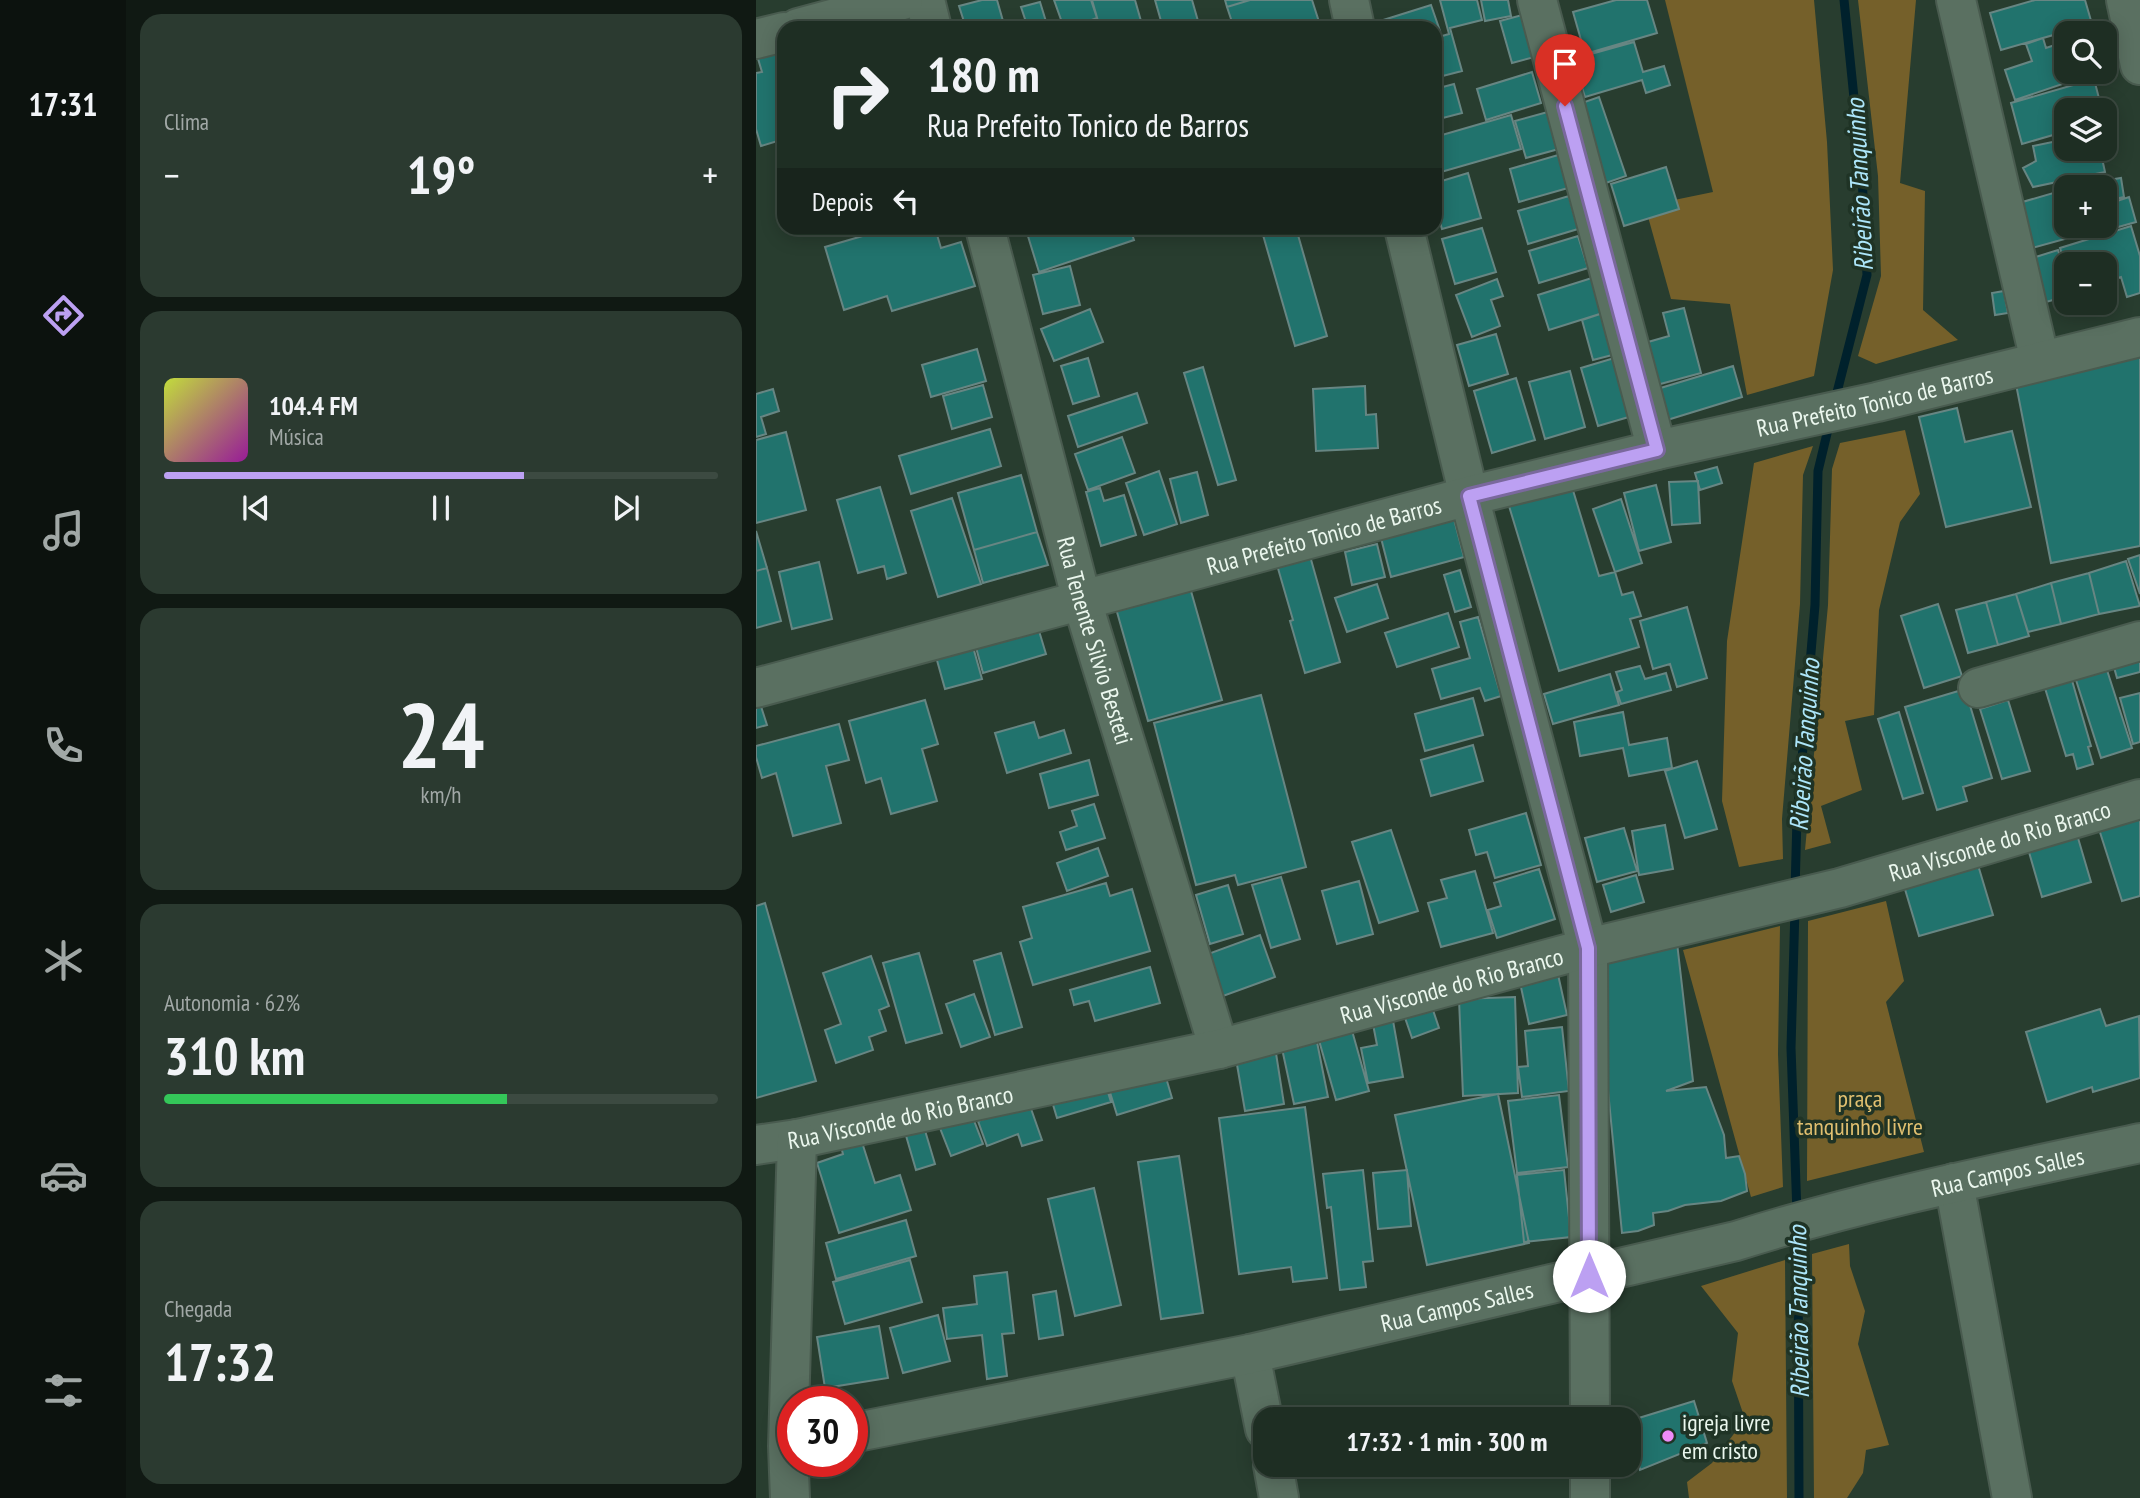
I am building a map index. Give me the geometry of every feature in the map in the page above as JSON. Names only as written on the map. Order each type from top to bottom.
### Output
[{"type":"street","points":[[824,21],[903,0]]},
{"type":"street","points":[[925,0],[930,21]]},
{"type":"street","points":[[1349,0],[1354,21]]},
{"type":"street","points":[[1537,0],[1657,450]]},
{"type":"street","points":[[1956,0],[2040,361]]},
{"type":"street","points":[[2126,0],[2140,65]]},
{"type":"street","points":[[756,39],[777,34]]},
{"type":"street","name":"Rua Tenente Silvio Besteti","points":[[987,235],[1082,601],[1219,1049]]},
{"type":"street","points":[[1406,235],[1469,496],[1588,948],[1590,1407]]},
{"type":"street","name":"Rua Prefeito Tonico de Barros","points":[[756,688],[1469,496],[1657,450],[1790,423],[2140,337]]},
{"type":"street","points":[[1978,688],[2140,641]]},
{"type":"street","name":"Rua Visconde do Rio Branco","points":[[756,1145],[797,1139],[1219,1049],[1588,948],[1839,888],[2140,799]]},
{"type":"street","points":[[783,1386],[797,1139]]},
{"type":"street","name":"Rua Campos Salles","points":[[868,1430],[1250,1354],[1737,1241],[1800,1221],[1954,1183],[2140,1143]]},
{"type":"street","points":[[1954,1183],[2011,1498]]},
{"type":"street","points":[[1250,1354],[1261,1407]]},
{"type":"street","points":[[785,1477],[790,1498]]},
{"type":"street","points":[[1275,1477],[1279,1498]]},
{"type":"street","points":[[1590,1477],[1590,1498]]},
{"type":"green space","points":[[1665,0],[1814,0],[1827,142],[1833,270],[1814,376],[1747,395],[1730,304],[1671,299],[1645,206],[1713,192]]},
{"type":"green space","points":[[1858,0],[1916,0],[1900,183],[1925,191],[1923,310],[1958,340],[1876,364],[1858,356],[1881,276],[1878,176]]},
{"type":"green space","points":[[1905,430],[1920,494],[1900,522],[1879,610],[1874,715],[1845,721],[1862,790],[1821,806],[1831,843],[1805,850],[1828,605],[1832,469],[1840,443]]},
{"type":"green space","points":[[1813,446],[1803,475],[1800,604],[1782,819],[1783,859],[1739,867],[1722,801],[1727,641],[1754,463]]},
{"type":"green space","name":"praça tanquinho livre","points":[[1886,901],[1904,981],[1886,1002],[1924,1152],[1807,1181],[1808,921]]},
{"type":"green space","points":[[1780,926],[1778,1054],[1783,1187],[1751,1197],[1683,950]]},
{"type":"green space","points":[[1849,1244],[1850,1266],[1865,1311],[1858,1344],[1889,1445],[1866,1450],[1863,1473],[1847,1498],[1814,1498],[1812,1254]]},
{"type":"green space","points":[[1785,1260],[1787,1498],[1689,1498],[1687,1482],[1712,1463],[1745,1419],[1732,1381],[1738,1333],[1701,1286]]},
{"type":"building","points":[[982,0],[997,0],[1003,21],[964,21],[959,6]]},
{"type":"building","points":[[1054,0],[1091,0],[1097,18],[1089,21],[1062,21]]},
{"type":"building","points":[[1092,0],[1135,0],[1141,21],[1098,21]]},
{"type":"building","points":[[1155,0],[1192,0],[1198,21],[1161,21]]},
{"type":"building","points":[[1225,0],[1250,0],[1227,7]]},
{"type":"building","points":[[1250,0],[1312,0],[1319,21],[1232,21],[1227,7]]},
{"type":"building","points":[[1440,0],[1477,0],[1482,20],[1450,28],[1462,71],[1442,76],[1442,36],[1449,34]]},
{"type":"building","points":[[1481,0],[1508,0],[1511,16],[1485,21]]},
{"type":"building","points":[[1616,0],[1647,0],[1657,33],[1585,54],[1573,12]]},
{"type":"building","points":[[2035,0],[2085,0],[2091,21],[2054,21],[2054,35],[2001,50],[1990,13]]},
{"type":"building","points":[[1040,2],[1046,21],[1026,21],[1021,7]]},
{"type":"building","points":[[1431,5],[1437,21],[1380,21]]},
{"type":"building","points":[[1530,13],[1542,55],[1512,63],[1500,21]]},
{"type":"building","points":[[2043,38],[2046,48],[2054,45],[2054,84],[2062,84],[2015,100],[2005,70],[2032,61],[2026,44]]},
{"type":"building","points":[[772,42],[777,60],[777,141],[761,146],[756,129],[756,73],[762,72],[756,52]]},
{"type":"building","points":[[1634,42],[1643,72],[1664,66],[1670,85],[1646,93],[1642,80],[1585,97],[1573,59]]},
{"type":"building","points":[[1532,72],[1541,103],[1486,120],[1477,89]]},
{"type":"building","points":[[1454,84],[1462,113],[1442,118],[1442,87]]},
{"type":"building","points":[[2077,84],[2095,84],[2099,98],[2054,98],[2054,135],[2022,144],[2011,103]]},
{"type":"building","points":[[1599,97],[1626,176],[1603,184],[1576,105]]},
{"type":"building","points":[[1555,110],[1566,147],[1526,158],[1515,121]]},
{"type":"building","points":[[1511,115],[1521,149],[1442,172],[1442,135]]},
{"type":"building","points":[[2054,142],[2054,161],[2103,161],[2105,172],[2091,175],[2054,175],[2054,183],[2033,187],[2023,168],[2036,161],[2033,146]]},
{"type":"building","points":[[1565,153],[1575,186],[1519,202],[1510,169]]},
{"type":"building","points":[[1666,167],[1679,209],[1624,226],[1611,184]]},
{"type":"building","points":[[1468,173],[1481,218],[1442,229],[1442,181]]},
{"type":"building","points":[[2121,178],[2124,197],[2117,198],[2117,179]]},
{"type":"building","points":[[2054,193],[2054,238],[2068,238],[2025,250],[2012,205]]},
{"type":"building","points":[[1569,196],[1578,229],[1528,244],[1518,211]]},
{"type":"building","points":[[2129,197],[2136,222],[2117,227],[2117,201]]},
{"type":"building","points":[[2131,226],[2140,256],[2140,293],[2127,297],[2121,277],[2117,278],[2117,252],[2061,252],[2060,248],[2092,238],[2117,238],[2117,230]]},
{"type":"building","points":[[1482,228],[1496,272],[1455,284],[1442,239]]},
{"type":"building","points":[[866,235],[937,235],[941,248],[961,242],[975,286],[892,311],[887,296],[844,310],[825,247]]},
{"type":"building","points":[[1028,235],[1132,235],[1134,240],[1039,272]]},
{"type":"building","points":[[1263,235],[1298,235],[1327,336],[1295,346]]},
{"type":"building","points":[[1578,236],[1588,268],[1539,283],[1529,251]]},
{"type":"building","points":[[2058,250],[2054,252],[2054,300],[2039,304],[2026,260]]},
{"type":"building","points":[[1070,266],[1080,305],[1043,314],[1033,275]]},
{"type":"building","points":[[1595,277],[1606,312],[1549,330],[1538,295]]},
{"type":"building","points":[[1497,279],[1503,296],[1491,300],[1500,326],[1472,337],[1456,295]]},
{"type":"building","points":[[2004,291],[2008,313],[1995,315],[1992,293]]},
{"type":"building","points":[[1684,308],[1701,373],[1653,386],[1641,344],[1669,336],[1663,313]]},
{"type":"building","points":[[1090,309],[1103,342],[1054,361],[1041,329]]},
{"type":"building","points":[[1606,312],[1620,353],[1593,360],[1582,320]]},
{"type":"building","points":[[1496,334],[1508,374],[1469,386],[1457,345]]},
{"type":"building","points":[[977,349],[986,381],[931,397],[922,365]]},
{"type":"building","points":[[2140,350],[2140,546],[2051,563],[2014,374]]},
{"type":"building","points":[[1621,356],[1639,414],[1598,426],[1581,368]]},
{"type":"building","points":[[1088,358],[1099,396],[1073,404],[1061,366]]},
{"type":"building","points":[[1733,366],[1742,397],[1664,421],[1654,390]]},
{"type":"building","points":[[1203,367],[1236,480],[1218,485],[1184,373]]},
{"type":"building","points":[[1570,371],[1585,427],[1545,439],[1529,382]]},
{"type":"building","points":[[1516,378],[1535,440],[1492,453],[1474,391]]},
{"type":"building","points":[[983,385],[992,417],[952,429],[943,396]]},
{"type":"building","points":[[1365,386],[1366,415],[1376,414],[1378,448],[1316,451],[1313,389]]},
{"type":"building","points":[[773,389],[779,411],[761,417],[766,434],[756,437],[756,394]]},
{"type":"building","points":[[1137,393],[1147,423],[1078,447],[1068,416]]},
{"type":"building","points":[[1957,408],[1965,442],[2012,431],[2031,507],[1946,527],[1919,417]]},
{"type":"building","points":[[990,429],[1001,466],[911,494],[899,456]]},
{"type":"building","points":[[786,432],[806,510],[756,523],[756,440]]},
{"type":"building","points":[[1122,437],[1135,473],[1088,490],[1075,454]]},
{"type":"building","points":[[1717,467],[1722,483],[1700,490],[1695,473]]},
{"type":"building","points":[[1159,471],[1177,524],[1144,535],[1126,483]]},
{"type":"building","points":[[1197,472],[1208,515],[1181,523],[1170,479]]},
{"type":"building","points":[[1021,475],[1037,532],[974,550],[958,493]]},
{"type":"building","points":[[1698,481],[1700,523],[1672,525],[1669,482]]},
{"type":"building","points":[[1656,485],[1671,542],[1639,551],[1624,493]]},
{"type":"building","points":[[880,487],[906,573],[887,579],[884,566],[858,573],[837,500]]},
{"type":"building","points":[[1572,487],[1599,576],[1615,572],[1622,595],[1633,592],[1641,616],[1630,619],[1639,647],[1559,671],[1509,506]]},
{"type":"building","points":[[1100,488],[1104,501],[1124,495],[1136,535],[1101,546],[1086,492]]},
{"type":"building","points":[[952,498],[981,584],[938,597],[911,511]]},
{"type":"building","points":[[1621,499],[1642,563],[1615,572],[1593,509]]},
{"type":"building","points":[[1454,519],[1464,557],[1391,577],[1381,538]]},
{"type":"building","points":[[756,531],[767,568],[756,571]]},
{"type":"building","points":[[1037,532],[1048,565],[983,583],[974,550]]},
{"type":"building","points":[[1377,544],[1385,577],[1352,585],[1345,552]]},
{"type":"building","points":[[2140,555],[2140,594],[2128,559]]},
{"type":"building","points":[[1310,556],[1340,662],[1305,673],[1277,565]]},
{"type":"building","points":[[2126,561],[2140,606],[2099,614],[2089,573]]},
{"type":"building","points":[[819,562],[832,619],[792,629],[779,572]]},
{"type":"building","points":[[767,568],[781,621],[756,628],[756,571]]},
{"type":"building","points":[[1460,570],[1471,607],[1455,612],[1444,575]]},
{"type":"building","points":[[2089,573],[2099,614],[2061,624],[2051,583]]},
{"type":"building","points":[[2051,583],[2061,624],[2028,632],[2016,594]]},
{"type":"building","points":[[1189,584],[1222,700],[1148,721],[1115,605]]},
{"type":"building","points":[[1377,584],[1388,618],[1347,632],[1335,598]]},
{"type":"building","points":[[2016,594],[2029,636],[1998,645],[1986,602]]},
{"type":"building","points":[[1986,602],[1998,645],[1968,653],[1956,610]]},
{"type":"building","points":[[1938,604],[1962,676],[1924,688],[1901,616]]},
{"type":"building","points":[[1687,607],[1707,678],[1677,687],[1670,664],[1653,669],[1640,621]]},
{"type":"building","points":[[1448,613],[1459,647],[1397,667],[1385,633]]},
{"type":"building","points":[[1478,617],[1501,696],[1485,701],[1480,688],[1441,699],[1432,669],[1470,658],[1460,622]]},
{"type":"building","points":[[1036,621],[1046,654],[983,673],[974,640]]},
{"type":"building","points":[[970,636],[982,679],[945,689],[933,646]]},
{"type":"building","points":[[2140,644],[2140,672],[2117,678],[2110,653]]},
{"type":"building","points":[[1640,666],[1645,679],[1666,673],[1671,690],[1621,704],[1617,692],[1622,690],[1616,672]]},
{"type":"building","points":[[2106,667],[2132,748],[2101,758],[2075,677]]},
{"type":"building","points":[[1610,674],[1619,705],[1553,724],[1544,694]]},
{"type":"building","points":[[2071,677],[2091,746],[2088,747],[2093,764],[2077,769],[2073,754],[2066,756],[2044,685]]},
{"type":"building","points":[[1965,689],[1992,778],[1963,787],[1967,801],[1937,810],[1905,707]]},
{"type":"building","points":[[2140,693],[2140,742],[2133,744],[2120,698]]},
{"type":"building","points":[[1261,695],[1306,867],[1238,885],[1235,875],[1196,885],[1154,723]]},
{"type":"building","points":[[756,697],[767,725],[756,728]]},
{"type":"building","points":[[1473,698],[1483,735],[1425,751],[1415,714]]},
{"type":"building","points":[[925,700],[938,744],[922,749],[937,801],[891,814],[881,778],[866,783],[849,721]]},
{"type":"building","points":[[2008,700],[2030,771],[2002,779],[1980,709]]},
{"type":"building","points":[[1623,712],[1629,745],[1667,738],[1672,768],[1629,776],[1623,748],[1580,756],[1574,722]]},
{"type":"building","points":[[1899,712],[1923,793],[1903,799],[1878,719]]},
{"type":"building","points":[[1034,722],[1039,738],[1064,730],[1071,753],[1007,773],[995,733]]},
{"type":"building","points":[[839,724],[849,760],[826,766],[841,823],[793,836],[776,773],[762,778],[756,746]]},
{"type":"building","points":[[1473,745],[1483,781],[1431,796],[1421,760]]},
{"type":"building","points":[[1089,760],[1098,795],[1049,808],[1040,774]]},
{"type":"building","points":[[1697,761],[1717,829],[1685,838],[1665,771]]},
{"type":"building","points":[[1094,804],[1105,838],[1066,850],[1060,832],[1077,826],[1072,811]]},
{"type":"building","points":[[2140,809],[2140,896],[2122,901],[2097,823]]},
{"type":"building","points":[[1526,813],[1541,865],[1495,878],[1487,852],[1476,855],[1469,830]]},
{"type":"building","points":[[2073,821],[2091,882],[2042,897],[2024,835]]},
{"type":"building","points":[[1665,825],[1673,869],[1639,875],[1632,831]]},
{"type":"building","points":[[1624,828],[1637,871],[1597,882],[1585,838]]},
{"type":"building","points":[[1391,830],[1418,911],[1379,923],[1352,842]]},
{"type":"building","points":[[1098,848],[1108,876],[1067,891],[1057,863]]},
{"type":"building","points":[[1975,855],[1993,915],[1919,936],[1901,876]]},
{"type":"building","points":[[1539,869],[1555,919],[1497,938],[1488,910],[1501,906],[1494,883]]},
{"type":"building","points":[[1475,871],[1493,933],[1441,947],[1428,903],[1447,898],[1441,880]]},
{"type":"building","points":[[1636,875],[1644,902],[1611,912],[1603,885]]},
{"type":"building","points":[[1281,877],[1300,939],[1271,948],[1252,885]]},
{"type":"building","points":[[1359,881],[1373,934],[1337,944],[1322,891]]},
{"type":"building","points":[[1106,883],[1110,896],[1132,889],[1150,951],[1033,985],[1020,942],[1032,938],[1023,907]]},
{"type":"building","points":[[1228,885],[1243,934],[1210,944],[1196,895]]},
{"type":"building","points":[[765,903],[816,1081],[756,1098],[756,906]]},
{"type":"building","points":[[1676,934],[1693,1081],[1666,1091],[1706,1087],[1724,1135],[1726,1158],[1739,1156],[1747,1191],[1721,1201],[1685,1205],[1653,1213],[1654,1225],[1622,1233],[1594,948]]},
{"type":"building","points":[[1260,935],[1275,977],[1223,996],[1208,954]]},
{"type":"building","points":[[919,953],[942,1033],[906,1043],[883,963]]},
{"type":"building","points":[[1001,953],[1022,1027],[995,1035],[974,961]]},
{"type":"building","points":[[871,956],[889,1006],[879,1010],[886,1031],[869,1037],[873,1050],[836,1063],[825,1030],[841,1024],[823,973]]},
{"type":"building","points":[[1150,967],[1160,1003],[1095,1021],[1089,1001],[1074,1005],[1070,990]]},
{"type":"building","points":[[1557,970],[1567,1015],[1529,1024],[1519,978]]},
{"type":"building","points":[[974,994],[990,1037],[961,1047],[946,1004]]},
{"type":"building","points":[[1515,997],[1518,1093],[1463,1096],[1459,999]]},
{"type":"building","points":[[1431,1004],[1439,1028],[1412,1038],[1403,1012]]},
{"type":"building","points":[[2100,1009],[2106,1026],[2139,1016],[2140,1078],[2093,1092],[2092,1087],[2047,1102],[2026,1032]]},
{"type":"building","points":[[1392,1015],[1403,1077],[1368,1083],[1361,1048],[1377,1045],[1372,1019]]},
{"type":"building","points":[[1351,1027],[1369,1091],[1336,1100],[1318,1037]]},
{"type":"building","points":[[1562,1027],[1569,1091],[1522,1097],[1518,1067],[1528,1066],[1525,1031]]},
{"type":"building","points":[[1316,1037],[1328,1097],[1294,1104],[1281,1044]]},
{"type":"building","points":[[1275,1047],[1284,1104],[1245,1111],[1235,1053]]},
{"type":"building","points":[[1162,1064],[1172,1098],[1117,1115],[1104,1073]]},
{"type":"building","points":[[1102,1073],[1111,1102],[1057,1118],[1048,1088]]},
{"type":"building","points":[[1498,1094],[1529,1243],[1427,1265],[1395,1115]]},
{"type":"building","points":[[1559,1095],[1568,1167],[1517,1173],[1508,1101]]},
{"type":"building","points":[[1029,1103],[1042,1140],[1022,1146],[1018,1134],[987,1146],[978,1121]]},
{"type":"building","points":[[968,1105],[983,1144],[951,1156],[936,1118]]},
{"type":"building","points":[[1305,1107],[1327,1278],[1293,1282],[1291,1267],[1239,1274],[1219,1118]]},
{"type":"building","points":[[921,1117],[935,1164],[916,1170],[902,1122]]},
{"type":"building","points":[[860,1136],[875,1183],[900,1175],[911,1210],[839,1233],[817,1163],[843,1154],[840,1143]]},
{"type":"building","points":[[1179,1156],[1203,1313],[1161,1319],[1138,1162]]},
{"type":"building","points":[[1363,1170],[1373,1261],[1363,1262],[1366,1287],[1340,1290],[1331,1207],[1327,1208],[1323,1174]]},
{"type":"building","points":[[1407,1170],[1411,1226],[1378,1229],[1373,1173]]},
{"type":"building","points":[[1564,1170],[1571,1237],[1524,1242],[1517,1175]]},
{"type":"building","points":[[1094,1188],[1121,1305],[1075,1316],[1048,1199]]},
{"type":"building","points":[[906,1220],[916,1256],[836,1279],[826,1243]]},
{"type":"building","points":[[910,1260],[922,1302],[845,1324],[833,1282]]},
{"type":"building","points":[[1007,1272],[1014,1333],[1002,1334],[1007,1376],[987,1379],[982,1335],[947,1339],[943,1308],[977,1304],[974,1276]]},
{"type":"building","points":[[1056,1291],[1063,1335],[1039,1339],[1033,1295]]},
{"type":"building","points":[[938,1315],[950,1361],[903,1373],[890,1328]]},
{"type":"building","points":[[879,1326],[888,1378],[825,1386],[817,1337]]},
{"type":"building","name":"igreja livre em cristo","points":[[1694,1401],[1707,1443],[1641,1470],[1641,1417]]},
{"type":"waterway","name":"Ribeirão Tanquinho","points":[[1835,400],[1867,275],[1862,176],[1844,0]]},
{"type":"waterway","name":"Ribeirão Tanquinho","points":[[1795,891],[1797,818],[1815,605],[1818,471],[1830,421]]},
{"type":"waterway","name":"Ribeirão Tanquinho","points":[[1795,908],[1791,1048],[1797,1213]]},
{"type":"waterway","name":"Ribeirão Tanquinho","points":[[1798,1230],[1799,1498]]},
{"type":"place","name":"igreja livre em cristo","points":[[1668,1436]]},
{"type":"route","points":[[1565,106],[1657,450],[1469,496],[1588,948],[1589,1276]]}]
